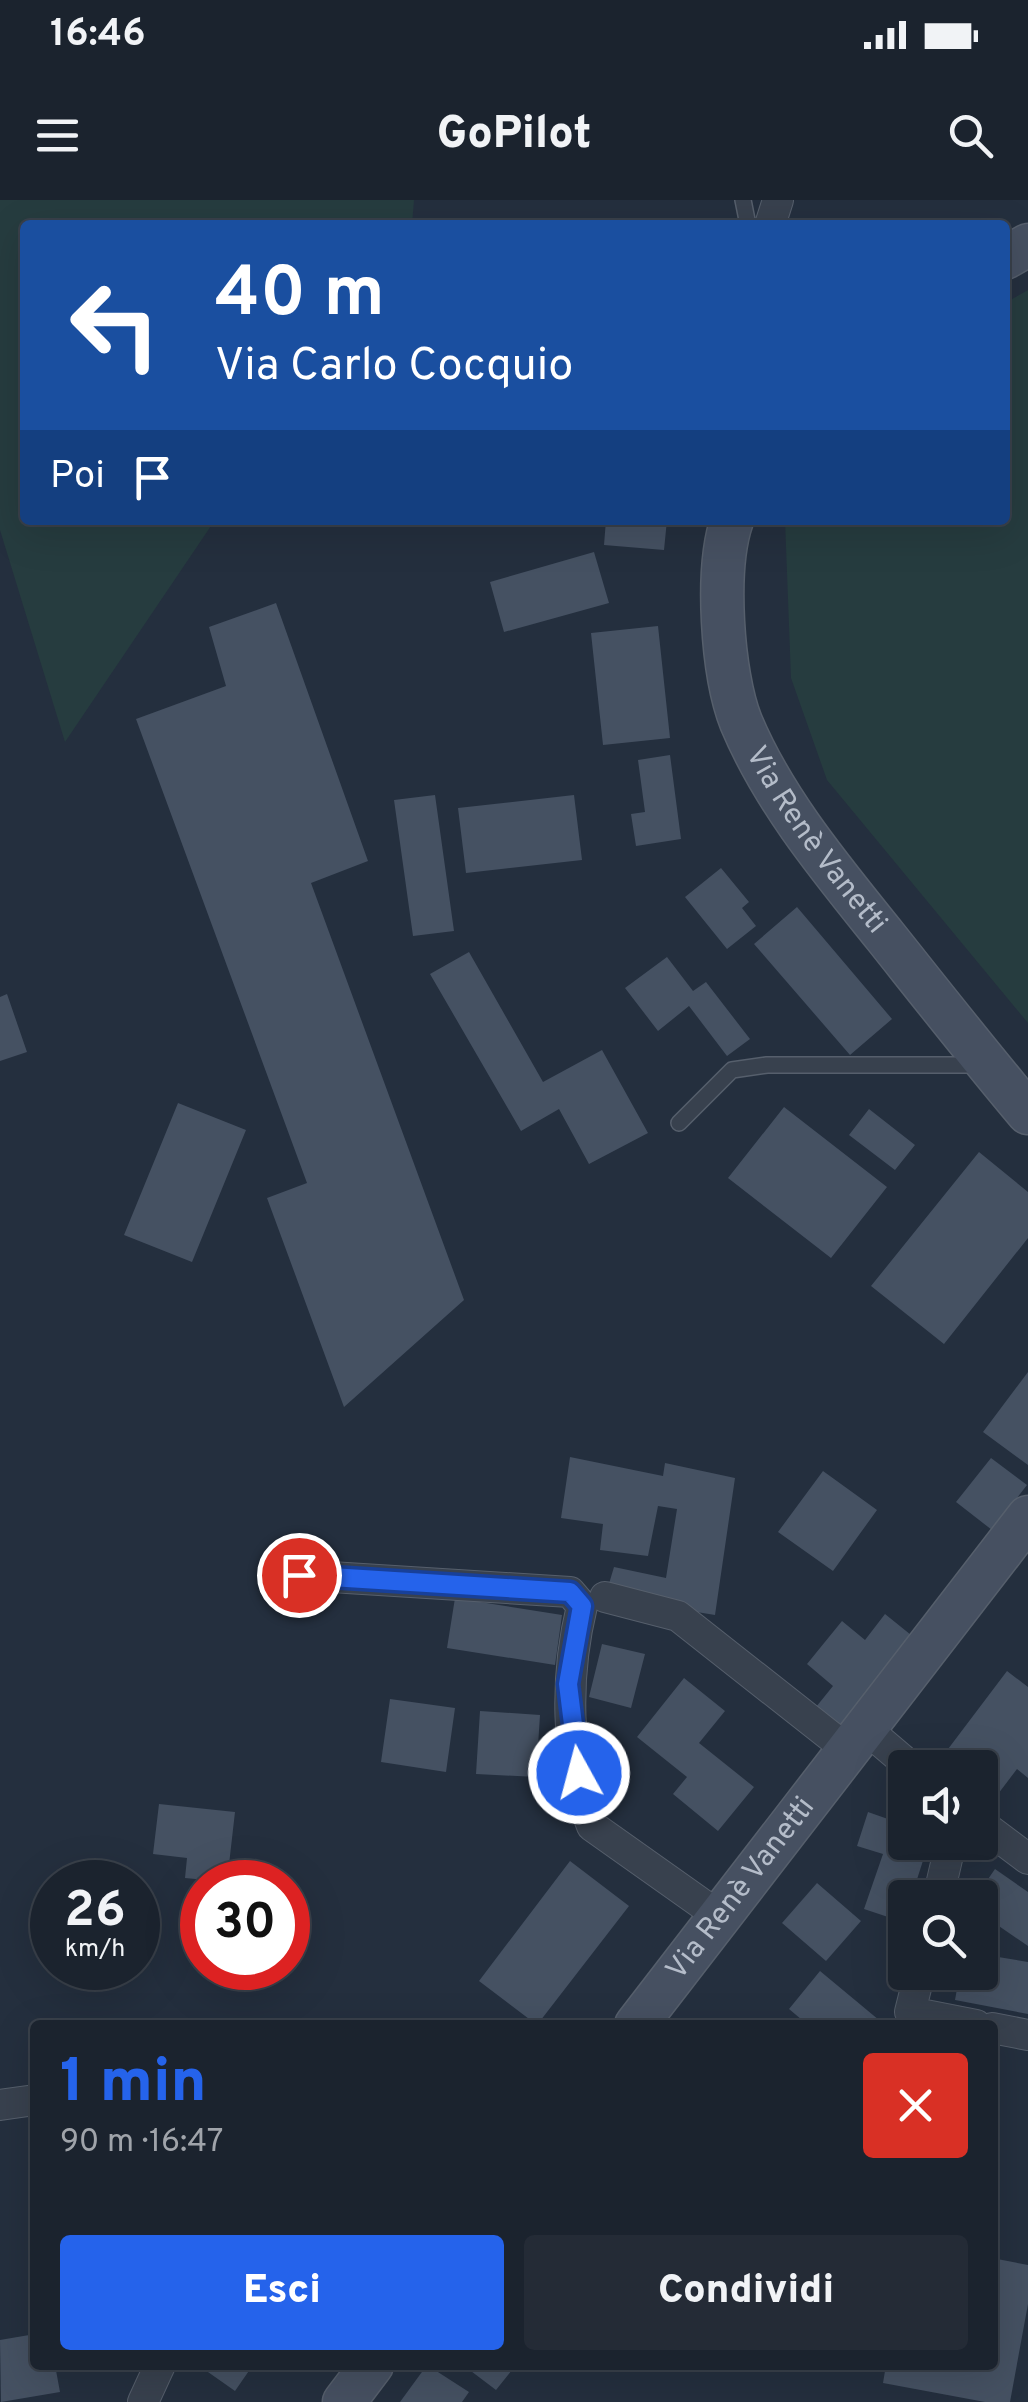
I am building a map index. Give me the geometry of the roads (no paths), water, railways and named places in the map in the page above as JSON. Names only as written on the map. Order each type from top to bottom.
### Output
[{"type":"street","name":"Via Renè Vanetti","points":[[727,527],[725,637],[740,720],[782,796],[829,867],[1028,1113]]},
{"type":"street","name":"Via Renè Vanetti","points":[[640,2020],[1028,1518]]},
{"type":"street","points":[[299,1575],[570,1592],[582,1606],[568,1684],[583,1803],[592,1826],[719,1916]]},
{"type":"street","points":[[605,1597],[678,1616],[857,1739],[888,1755]]},
{"type":"street","points":[[998,1836],[1028,1859]]},
{"type":"street","points":[[916,1990],[910,2012],[951,2020]]},
{"type":"street","points":[[998,2029],[1028,2035]]},
{"type":"street","points":[[0,2105],[30,2101]]},
{"type":"street","points":[[143,2402],[158,2370]]},
{"type":"street","points":[[344,2402],[368,2370]]},
{"type":"lane","points":[[679,1123],[732,1070],[766,1064],[988,1065]]}]
